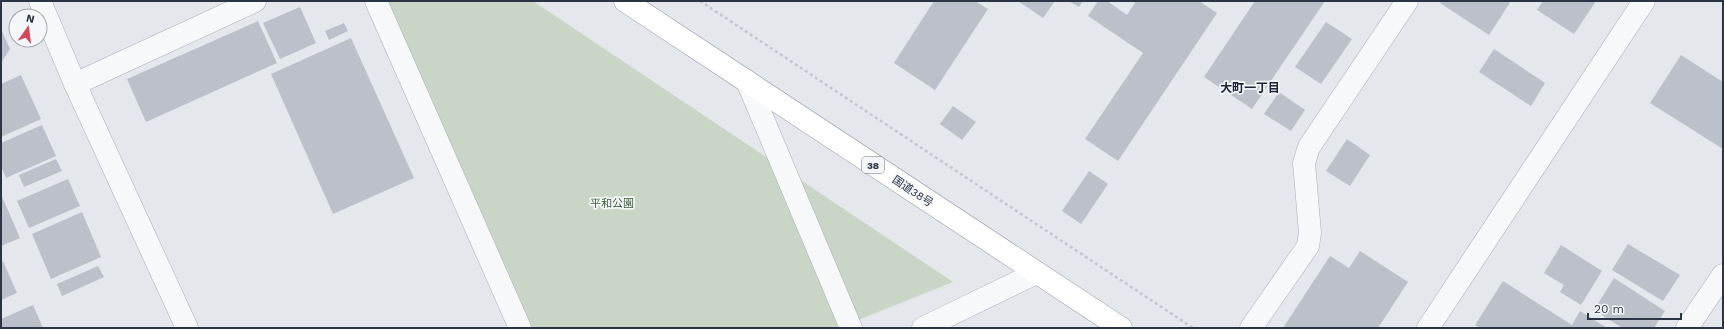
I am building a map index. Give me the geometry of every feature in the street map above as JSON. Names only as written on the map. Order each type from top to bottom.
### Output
[{"type":"highway","name":"国道38号","points":[[625,1],[1121,328]]},
{"type":"street","points":[[40,1],[75,84],[188,328]]},
{"type":"street","points":[[75,84],[255,1]]},
{"type":"street","points":[[376,1],[520,328]]},
{"type":"street","points":[[1250,328],[1308,246],[1310,234],[1304,163],[1309,147],[1407,1]]},
{"type":"street","points":[[1428,328],[1644,1]]},
{"type":"street","points":[[747,81],[851,328]]},
{"type":"street","points":[[922,328],[1036,273]]},
{"type":"street","points":[[1688,328],[1723,275]]},
{"type":"path","points":[[700,1],[1193,328]]},
{"type":"green space","name":"平和公園","points":[[385,1],[533,1],[953,282],[838,328],[530,328]]},
{"type":"building","points":[[934,1],[975,1],[988,9],[935,90],[894,63]]},
{"type":"building","points":[[1018,1],[1055,1],[1043,18]]},
{"type":"building","points":[[1069,1],[1083,1],[1079,7]]},
{"type":"building","points":[[1098,1],[1107,1],[1127,15],[1136,1],[1199,1],[1217,13],[1118,161],[1085,139],[1143,53],[1088,16]]},
{"type":"building","points":[[1255,1],[1325,1],[1252,109],[1204,77]]},
{"type":"building","points":[[1441,1],[1511,1],[1489,35],[1440,3]]},
{"type":"building","points":[[1543,1],[1596,1],[1574,34],[1537,10]]},
{"type":"building","points":[[300,7],[316,43],[280,59],[263,23]]},
{"type":"building","points":[[258,21],[277,63],[146,122],[127,79]]},
{"type":"building","points":[[1326,22],[1352,39],[1321,84],[1295,67]]},
{"type":"building","points":[[344,23],[348,31],[329,40],[325,31]]},
{"type":"building","points":[[1,29],[8,48],[10,49],[1,63]]},
{"type":"building","points":[[351,38],[414,178],[333,214],[271,74]]},
{"type":"building","points":[[1494,49],[1545,83],[1531,106],[1479,72]]},
{"type":"building","points":[[1681,55],[1723,82],[1723,149],[1650,103]]},
{"type":"building","points":[[21,75],[41,119],[1,137],[1,84]]},
{"type":"building","points":[[1279,92],[1305,110],[1291,131],[1264,114]]},
{"type":"building","points":[[953,106],[976,122],[962,140],[940,124]]},
{"type":"building","points":[[42,125],[56,156],[6,178],[1,166],[1,143]]},
{"type":"building","points":[[1347,139],[1370,155],[1350,186],[1326,171]]},
{"type":"building","points":[[56,159],[62,171],[24,187],[19,175]]},
{"type":"building","points":[[1089,171],[1108,184],[1081,224],[1062,211]]},
{"type":"building","points":[[68,179],[80,206],[29,228],[17,201]]},
{"type":"building","points":[[1,194],[20,238],[1,246]]},
{"type":"building","points":[[82,212],[101,257],[51,279],[32,234]]},
{"type":"building","points":[[1628,244],[1680,275],[1663,301],[1612,270]]},
{"type":"building","points":[[1561,245],[1602,271],[1581,305],[1560,292],[1564,285],[1544,273]]},
{"type":"building","points":[[1360,251],[1408,282],[1378,328],[1283,328],[1330,256],[1349,268]]},
{"type":"building","points":[[3,261],[17,293],[1,300],[1,262]]},
{"type":"building","points":[[98,266],[104,277],[62,296],[57,284]]},
{"type":"building","points":[[1614,278],[1665,311],[1654,328],[1622,328],[1594,310]]},
{"type":"building","points":[[1503,281],[1572,325],[1580,311],[1607,328],[1480,328],[1475,325]]},
{"type":"building","points":[[33,305],[43,328],[1,328],[1,319]]},
{"type":"district","name":"大町一丁目","points":[[1250,88]]}]
